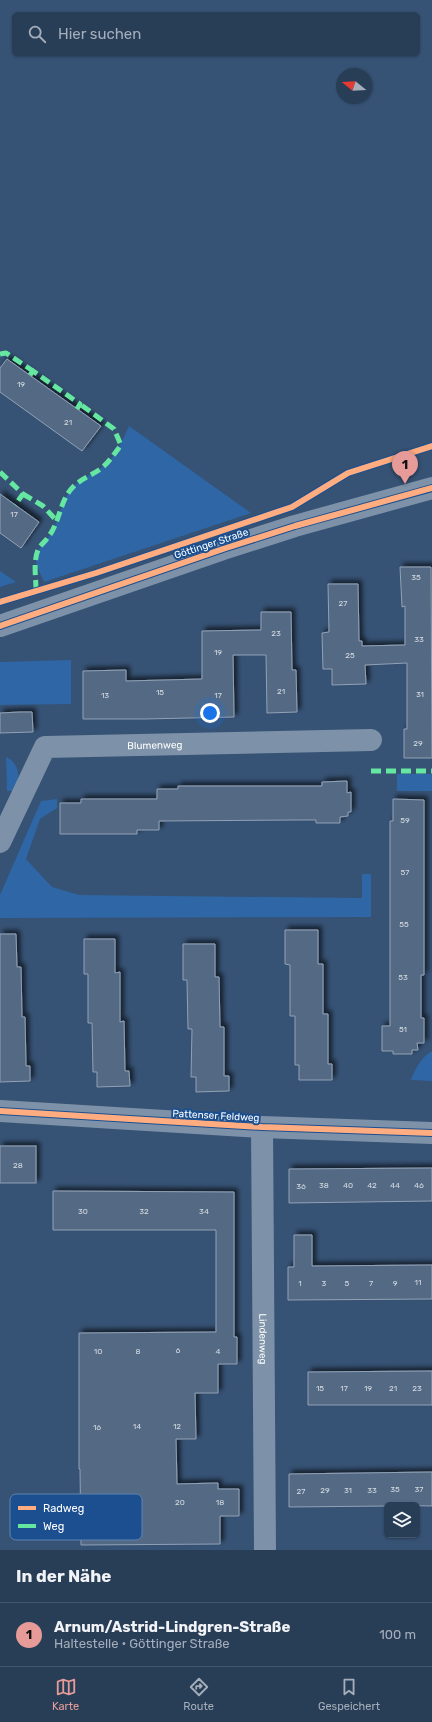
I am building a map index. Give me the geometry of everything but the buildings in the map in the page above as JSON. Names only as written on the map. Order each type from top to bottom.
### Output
[{"type":"street","name":"Göttinger Straße","points":[[295,526],[432,474]]},
{"type":"street","name":"Göttinger Straße","points":[[0,626],[223,548],[295,526],[432,488]]},
{"type":"street","name":"Blumenweg","points":[[0,842],[45,747],[371,740]]},
{"type":"street","name":"Pattenser Feldweg","points":[[0,1111],[262,1127],[432,1133]]},
{"type":"street","name":"Lindenweg","points":[[262,1127],[265,1550]]},
{"type":"shaded area","points":[[129,426],[251,513],[44,582],[37,566],[36,556],[56,524],[65,498],[73,487],[85,477],[109,462],[117,451]]},
{"type":"shaded area","points":[[0,571],[16,582],[0,587]]},
{"type":"shaded area","points":[[71,660],[71,704],[0,705],[0,662]]},
{"type":"shaded area","points":[[6,757],[14,763],[18,771],[18,791],[7,791]]},
{"type":"shaded area","points":[[397,774],[432,774],[432,791],[397,791]]},
{"type":"shaded area","points":[[57,799],[57,808],[40,819],[26,859],[52,887],[79,895],[362,898],[362,874],[371,874],[371,917],[0,918],[0,895],[41,801]]},
{"type":"shaded area","points":[[432,1051],[432,1081],[411,1080],[419,1064]]},
{"type":"marked path","points":[[0,354],[6,353],[33,371]]},
{"type":"marked path","points":[[30,375],[33,371],[80,404],[77,409]]},
{"type":"marked path","points":[[36,590],[36,555],[40,546],[53,530],[65,498],[73,487],[79,482],[102,468],[111,459],[121,445],[114,429],[80,404]]},
{"type":"marked path","points":[[0,472],[23,494],[15,505]]},
{"type":"marked path","points":[[23,494],[43,506],[57,521]]},
{"type":"marked path","points":[[371,771],[432,771]]},
{"type":"cycle path","points":[[0,602],[96,573],[292,507],[348,473],[432,446]]},
{"type":"cycle path","points":[[0,626],[223,549],[295,526],[432,488]]},
{"type":"cycle path","points":[[0,1111],[262,1127],[432,1133]]},
{"type":"place","name":"Arnum/Astrid-Lindgren-Straße","points":[[405,484]]}]
